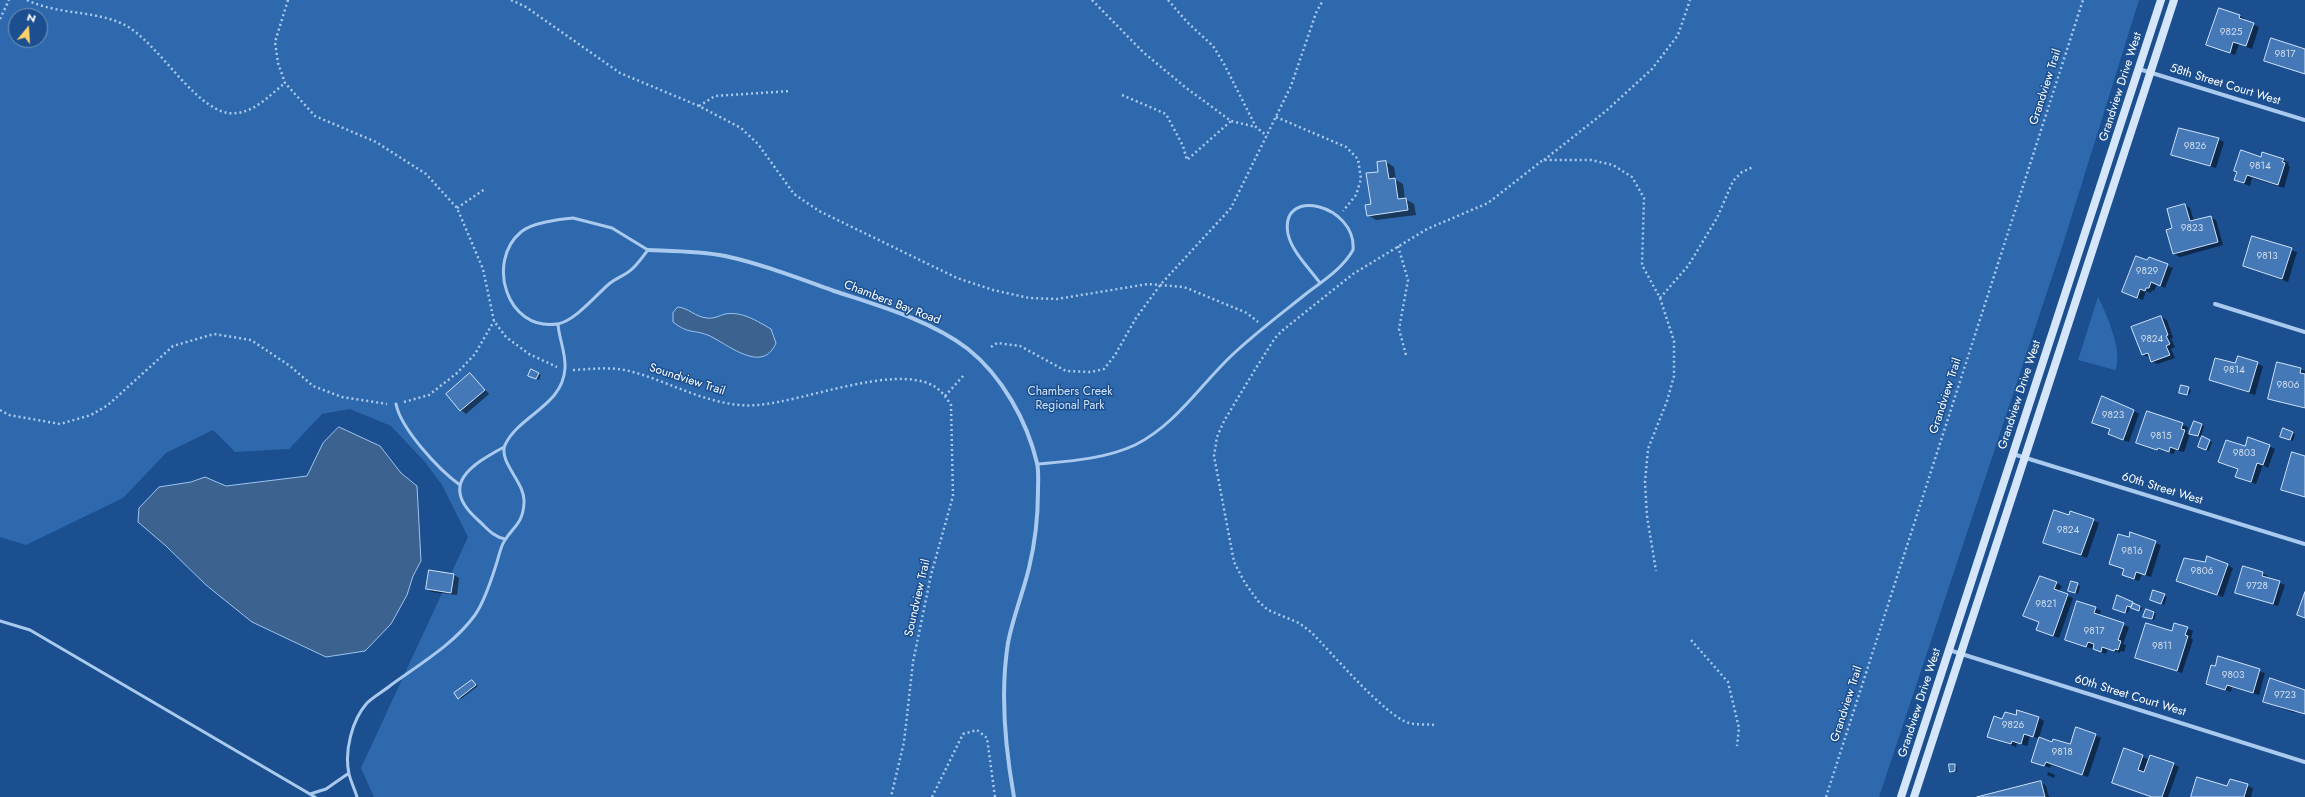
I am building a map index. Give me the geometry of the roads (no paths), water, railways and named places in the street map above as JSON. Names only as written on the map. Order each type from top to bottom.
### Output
[{"type":"street","name":"Grandview Drive West","points":[[1901,797],[2161,0]]},
{"type":"street","name":"Grandview Drive West","points":[[1914,797],[2174,0]]},
{"type":"street","name":"58th Street Court West","points":[[2139,69],[2305,120]]},
{"type":"street","name":"Chambers Bay Road","points":[[648,250],[685,251],[723,256],[747,262],[890,310],[945,334],[968,350],[997,379],[1009,397],[1027,434],[1038,464],[1037,524],[1029,568],[1009,642],[1004,684],[1008,759],[1014,797]]},
{"type":"street","points":[[2215,304],[2305,332]]},
{"type":"street","name":"60th Street West","points":[[2013,454],[2305,544]]},
{"type":"street","name":"60th Street Court West","points":[[1950,650],[2305,762]]},
{"type":"lane","points":[[1038,464],[1096,458],[1141,441],[1170,422],[1229,358],[1320,283],[1341,264],[1353,250],[1352,234],[1337,217],[1324,207],[1308,205],[1296,210],[1290,219],[1288,234],[1291,242],[1320,283]]},
{"type":"lane","points":[[573,218],[612,228],[648,250],[632,270],[610,283],[583,310],[558,324],[536,324],[516,310],[505,290],[506,257],[511,243],[522,231],[538,225],[573,218]]},
{"type":"lane","points":[[505,539],[497,537],[465,507],[459,493],[460,485],[464,474],[504,447],[511,435],[553,399],[564,379],[565,370],[565,354],[559,337],[558,324]]},
{"type":"lane","points":[[396,404],[402,423],[446,475],[460,485]]},
{"type":"lane","points":[[357,797],[349,773],[349,742],[356,720],[368,702],[447,643],[469,623],[480,606],[505,539],[519,523],[524,503],[520,484],[505,459],[504,447]]},
{"type":"lane","points":[[0,621],[30,630],[315,797]]},
{"type":"lane","points":[[310,794],[326,789],[349,773]]},
{"type":"park label","name":"Chambers Creek Regional Park","points":[[1070,399]]}]
